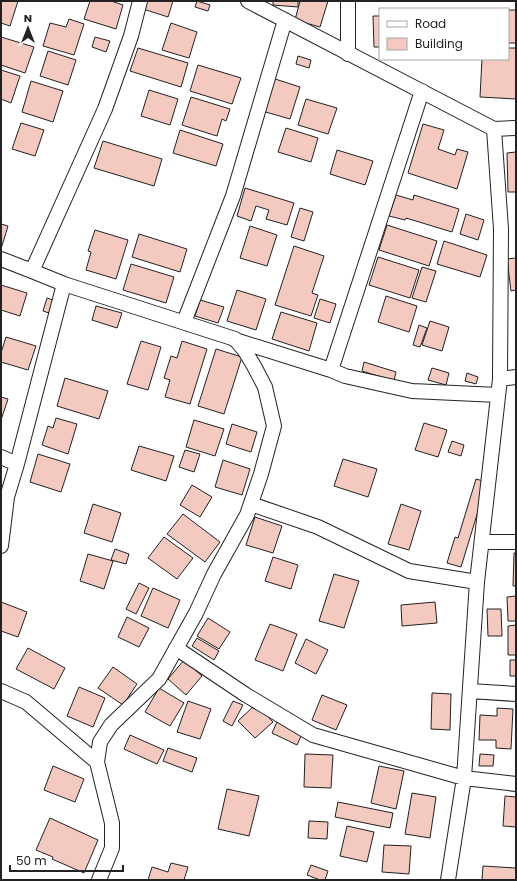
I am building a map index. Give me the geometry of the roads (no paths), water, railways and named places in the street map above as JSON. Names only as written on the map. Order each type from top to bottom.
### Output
[{"type":"street","points":[[32,271],[105,109],[131,36],[140,1]]},
{"type":"street","points":[[248,1],[494,129],[516,128]]},
{"type":"street","points":[[348,1],[348,54]]},
{"type":"street","points":[[184,322],[233,196],[285,20]]},
{"type":"street","points":[[331,370],[422,91]]},
{"type":"street","points":[[448,880],[464,778],[477,582],[500,379],[501,229],[494,129]]},
{"type":"street","points":[[1,259],[64,284],[331,370],[345,376],[412,391],[498,395]]},
{"type":"street","points":[[1,546],[7,497],[64,284]]},
{"type":"street","points":[[99,880],[112,848],[112,823],[97,762],[100,742],[112,725],[159,679],[196,613],[214,574],[247,515],[261,474],[274,426],[264,387],[245,351],[235,339]]},
{"type":"street","points":[[500,379],[516,377]]},
{"type":"street","points":[[1,456],[17,464]]},
{"type":"street","points":[[251,504],[318,527],[409,571],[477,582]]},
{"type":"street","points":[[482,542],[516,542]]},
{"type":"street","points":[[176,648],[246,695],[313,736],[464,778],[516,784]]},
{"type":"street","points":[[1,691],[26,702],[97,762]]},
{"type":"street","points":[[470,691],[516,694]]}]
